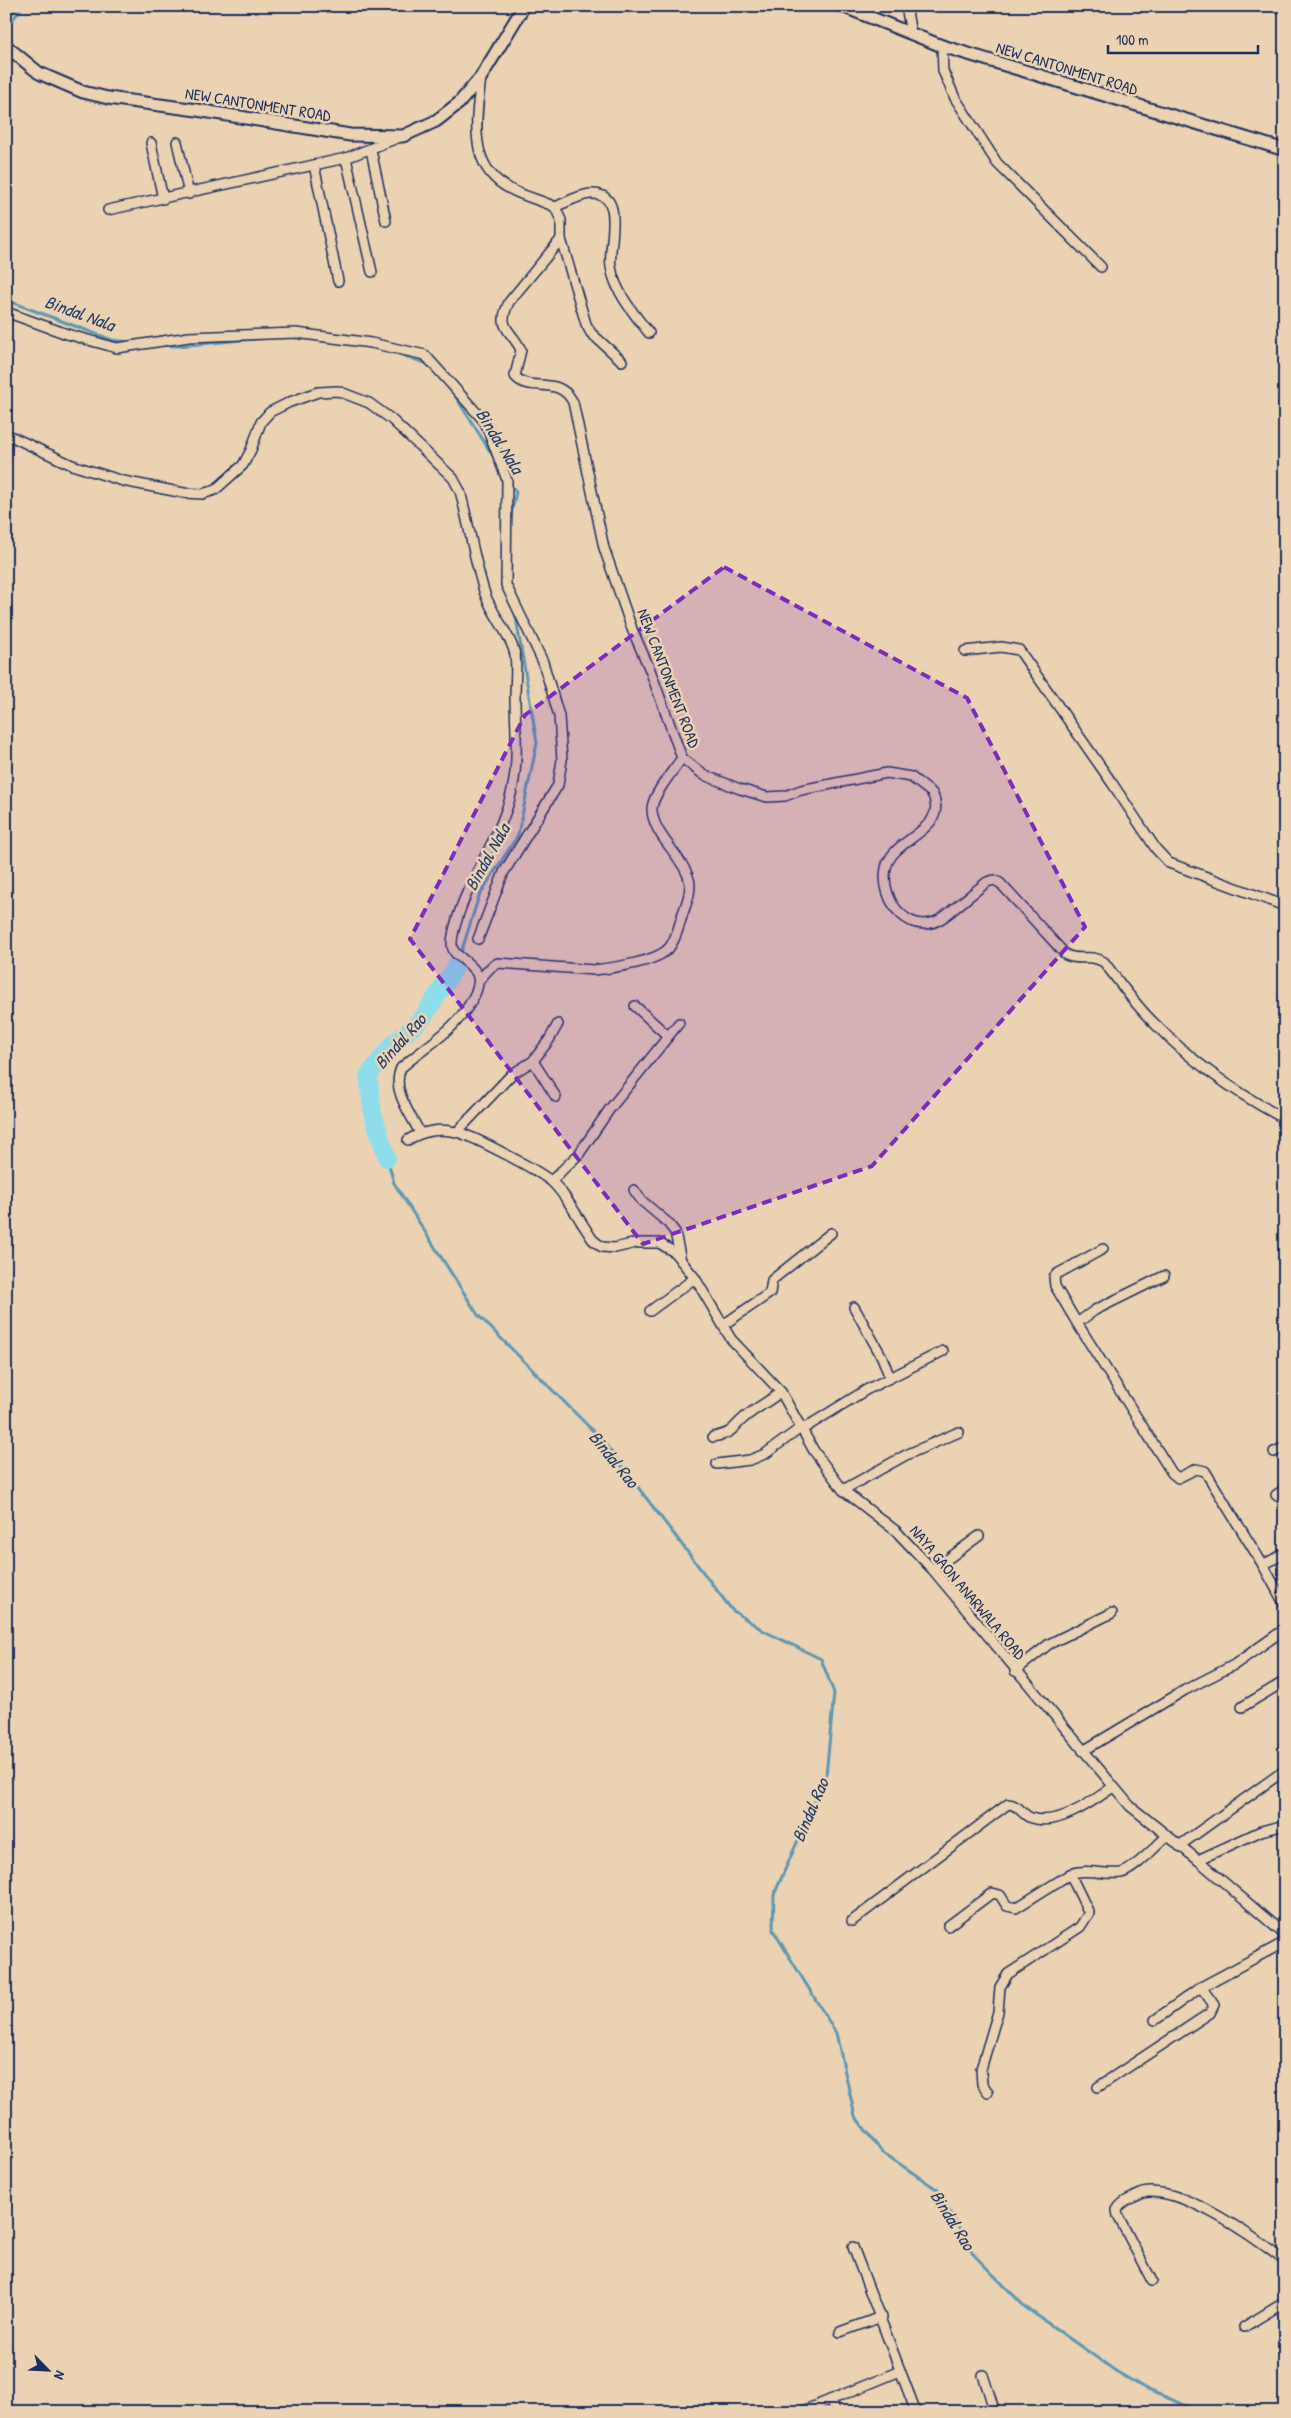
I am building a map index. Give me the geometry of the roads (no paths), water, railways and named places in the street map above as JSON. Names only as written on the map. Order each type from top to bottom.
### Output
[{"type":"street","points":[[6,10],[11,6]]},
{"type":"street","name":"NEW CANTONMENT ROAD","points":[[6,46],[19,59],[39,73],[60,83],[108,98],[197,110],[350,135],[403,136],[436,121],[459,103],[481,77],[524,6]]},
{"type":"street","points":[[906,6],[911,34]]},
{"type":"street","name":"NEW CANTONMENT ROAD","points":[[851,8],[942,46],[1285,150]]},
{"type":"street","points":[[942,46],[943,71],[956,98],[997,163],[1101,267]]},
{"type":"street","name":"NEW CANTONMENT ROAD","points":[[481,77],[475,127],[484,163],[494,178],[506,187],[555,207]]},
{"type":"street","points":[[108,210],[189,194],[231,181],[346,158],[371,150],[403,136]]},
{"type":"street","points":[[152,142],[163,199]]},
{"type":"street","points":[[177,142],[189,194]]},
{"type":"street","points":[[371,150],[386,221]]},
{"type":"street","points":[[346,158],[372,272]]},
{"type":"street","points":[[314,165],[338,281]]},
{"type":"street","points":[[622,361],[591,333],[586,324],[561,239],[561,220],[555,207],[590,194],[600,195],[608,200],[614,216],[610,250],[611,267],[615,282],[649,333]]},
{"type":"street","name":"NEW CANTONMENT ROAD","points":[[561,239],[509,302],[504,314],[505,327],[522,350],[516,376],[523,382],[560,388],[569,394],[573,402],[604,548],[632,629],[650,670],[682,758],[704,775],[767,797],[786,796],[801,790],[887,773],[911,777],[932,793],[935,814],[928,826],[896,851],[886,865],[886,884],[896,911],[917,922],[936,923],[987,882],[994,880],[1000,882],[1066,956],[1078,959],[1094,956],[1104,962],[1155,1024],[1215,1076],[1267,1110],[1285,1119]]},
{"type":"street","points":[[6,312],[67,334],[117,348],[189,337],[296,333],[371,343],[425,355],[485,422],[507,480],[506,585],[543,662],[559,716],[562,760],[558,785],[504,872],[478,939]]},
{"type":"street","points":[[6,434],[72,465],[123,481],[184,493],[202,494],[215,490],[243,465],[251,450],[261,422],[270,412],[290,402],[318,392],[338,391],[370,403],[391,419],[453,478],[460,491],[485,592],[493,614],[508,636],[515,654],[516,772],[510,798],[458,915],[451,942],[455,955],[477,976]]},
{"type":"street","points":[[965,651],[1001,647],[1019,650],[1107,775],[1156,849],[1169,863],[1285,906]]},
{"type":"street","points":[[420,1133],[400,1094],[397,1076],[401,1068],[410,1060],[436,1042],[456,1024],[472,999],[477,976],[498,963],[594,970],[658,957],[668,950],[674,940],[688,899],[689,878],[680,860],[659,830],[652,812],[655,798],[682,758]]},
{"type":"street","points":[[635,1006],[668,1036]]},
{"type":"street","points":[[551,1181],[579,1154],[608,1110],[679,1023]]},
{"type":"street","points":[[457,1132],[512,1074],[533,1061],[549,1040],[558,1024]]},
{"type":"street","points":[[533,1061],[556,1097]]},
{"type":"street","name":"NAYA GAON ANARWALA ROAD","points":[[408,1140],[420,1133],[440,1130],[457,1132],[521,1163],[551,1181],[593,1240],[602,1246],[615,1248],[636,1243],[659,1243],[674,1252],[695,1278],[722,1325],[744,1354],[781,1392],[803,1428],[814,1451],[843,1490],[896,1531],[933,1570],[1015,1671],[1113,1787],[1142,1818],[1198,1860],[1285,1935]]},
{"type":"street","points":[[634,1190],[642,1201],[668,1223],[675,1232],[682,1262]]},
{"type":"street","points":[[722,1325],[770,1293],[772,1280],[831,1233]]},
{"type":"street","points":[[1103,1249],[1057,1274],[1054,1277],[1055,1286],[1172,1473],[1178,1478],[1196,1469],[1204,1471],[1263,1565],[1285,1605]]},
{"type":"street","points":[[1077,1323],[1095,1310],[1164,1276]]},
{"type":"street","points":[[650,1311],[695,1278]]},
{"type":"street","points":[[854,1307],[882,1357],[890,1378]]},
{"type":"street","points":[[717,1464],[750,1460],[765,1454],[803,1428],[890,1378],[943,1351]]},
{"type":"street","points":[[713,1437],[726,1435],[736,1428],[744,1418],[781,1392]]},
{"type":"street","points":[[843,1490],[906,1456],[959,1432]]},
{"type":"street","points":[[1274,1452],[1285,1447]]},
{"type":"street","points":[[933,1570],[979,1536]]},
{"type":"street","points":[[1263,1565],[1285,1554]]},
{"type":"street","points":[[1015,1671],[1049,1644],[1112,1613]]},
{"type":"street","points":[[1083,1751],[1185,1690],[1234,1666],[1285,1629]]},
{"type":"street","points":[[1242,1707],[1285,1680]]},
{"type":"street","points":[[1179,1846],[1285,1770]]},
{"type":"street","points":[[852,1922],[1008,1804],[1018,1806],[1030,1818],[1039,1819],[1059,1816],[1086,1805],[1113,1787]]},
{"type":"street","points":[[1198,1860],[1261,1832],[1285,1825]]},
{"type":"street","points":[[948,1926],[992,1893],[1000,1895],[1007,1906],[1016,1908],[1070,1874],[1080,1870],[1103,1873],[1127,1870],[1167,1836]]},
{"type":"street","points":[[988,2092],[982,2084],[981,2069],[998,2012],[1000,1987],[1003,1980],[1008,1974],[1080,1927],[1087,1920],[1089,1914],[1070,1874]]},
{"type":"street","points":[[1155,2020],[1201,1987],[1285,1942]]},
{"type":"street","points":[[1098,2087],[1210,2013],[1214,2005],[1201,1987]]},
{"type":"street","points":[[1152,2281],[1118,2216],[1117,2210],[1124,2202],[1147,2192],[1163,2192],[1208,2211],[1251,2235],[1285,2261]]},
{"type":"street","points":[[853,2247],[916,2412]]},
{"type":"street","points":[[1244,2327],[1285,2302]]},
{"type":"street","points":[[840,2332],[880,2317]]},
{"type":"street","points":[[800,2412],[900,2371]]},
{"type":"street","points":[[983,2375],[995,2412]]},
{"type":"street","points":[[830,2400],[835,2412]]},
{"type":"waterway","name":"Bindal Nala","points":[[6,28],[23,6]]},
{"type":"waterway","name":"Bindal Nala","points":[[6,300],[112,340],[131,342]]},
{"type":"waterway","name":"Bindal Nala","points":[[291,337],[310,339]]},
{"type":"waterway","name":"Bindal Nala","points":[[162,345],[178,346],[265,338]]},
{"type":"waterway","name":"Bindal Nala","points":[[399,354],[431,365]]},
{"type":"waterway","name":"Bindal Nala","points":[[452,391],[495,459]]},
{"type":"waterway","name":"Bindal Nala","points":[[509,482],[516,492],[510,520]]},
{"type":"waterway","name":"Bindal Nala","points":[[460,956],[479,896],[518,835],[537,743],[515,612]]},
{"type":"waterway","name":"Bindal Rao","points":[[387,1158],[373,1114],[368,1076],[391,1046],[422,1019],[459,959]]},
{"type":"waterway","name":"Bindal Rao","points":[[387,1158],[394,1183],[478,1315],[601,1439],[732,1610],[764,1631],[821,1659],[834,1693],[826,1776],[774,1895],[773,1930],[836,2033],[855,2116],[882,2152],[938,2190],[973,2254],[1025,2307],[1117,2372],[1148,2390],[1202,2412]]}]
